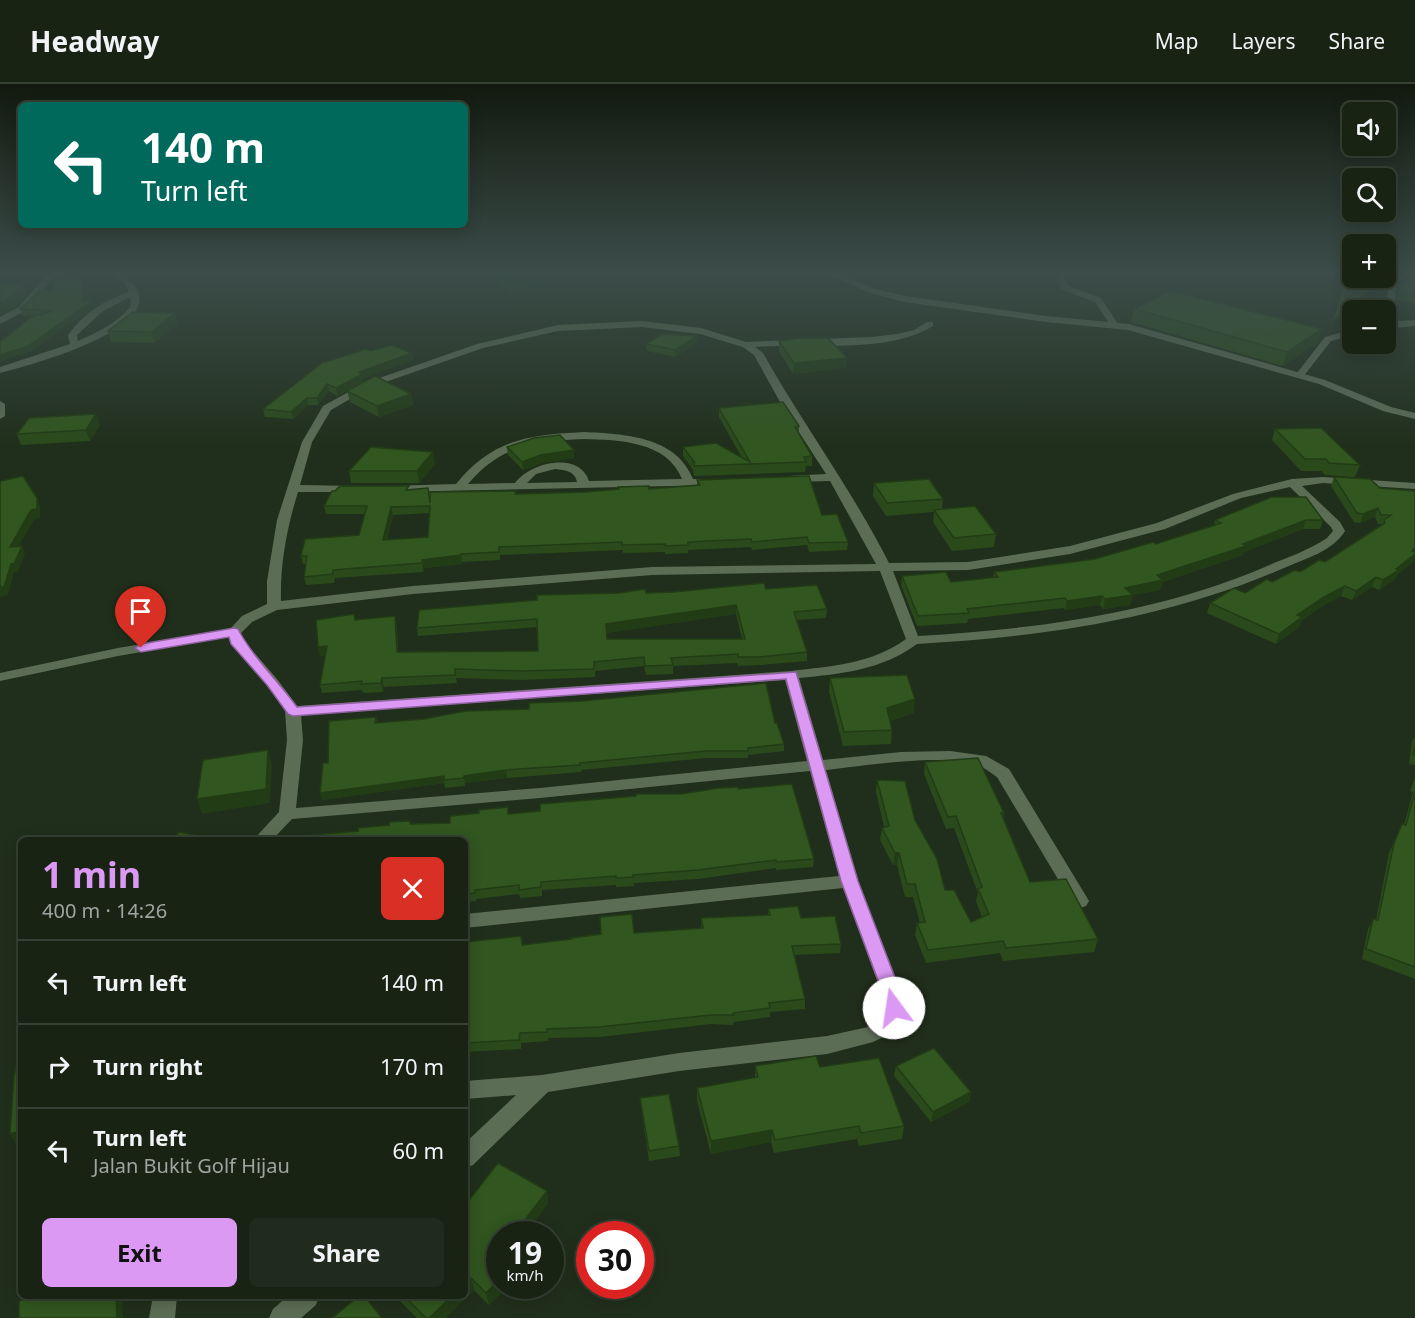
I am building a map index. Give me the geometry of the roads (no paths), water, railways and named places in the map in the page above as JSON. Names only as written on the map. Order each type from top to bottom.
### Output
[{"type":"street","points":[[75,332],[72,335],[75,346]]},
{"type":"street","points":[[0,370],[75,346],[108,332]]},
{"type":"street","points":[[274,606],[274,581],[283,520],[308,442],[327,408],[344,396],[400,373],[503,340],[542,332]]},
{"type":"street","points":[[697,332],[717,335],[752,349],[787,343]]},
{"type":"street","points":[[752,349],[764,342],[890,338],[921,332]]},
{"type":"street","points":[[1142,332],[1300,375],[1345,390],[1387,409],[1415,416]]},
{"type":"street","points":[[1300,375],[1328,339],[1342,335]]},
{"type":"street","points":[[752,349],[834,477],[885,568],[913,640]]},
{"type":"street","points":[[0,404],[0,416]]},
{"type":"street","points":[[458,489],[471,472],[497,452],[536,440],[581,435],[613,438],[656,448],[670,454],[680,463],[689,483]]},
{"type":"street","points":[[519,486],[529,474],[539,468],[561,466],[579,472],[584,477],[584,485]]},
{"type":"street","points":[[776,479],[834,477]]},
{"type":"street","points":[[294,488],[458,489],[732,481]]},
{"type":"street","points":[[0,678],[118,652],[234,632],[247,619],[274,606],[413,590],[652,571],[968,566],[1070,550],[1151,529],[1246,493],[1292,482],[1343,481],[1415,486]]},
{"type":"street","points":[[293,711],[791,675],[862,665],[898,652],[913,640],[1041,629],[1153,611],[1212,593],[1286,563],[1336,537],[1339,531],[1336,525],[1292,482]]},
{"type":"street","points":[[234,632],[236,641],[272,682],[293,711],[296,740],[287,814],[265,837]]},
{"type":"street","points":[[468,1090],[542,1084],[679,1062],[827,1045],[873,1034],[887,1026],[894,1008],[888,983],[849,881],[819,765],[791,675]]},
{"type":"street","points":[[287,814],[517,795],[901,757],[950,756],[980,760],[1003,773],[1080,901]]},
{"type":"street","points":[[468,921],[849,881]]},
{"type":"street","points":[[468,1155],[542,1084]]},
{"type":"street","points":[[162,1318],[165,1299]]},
{"type":"street","points":[[282,1318],[304,1299]]}]
